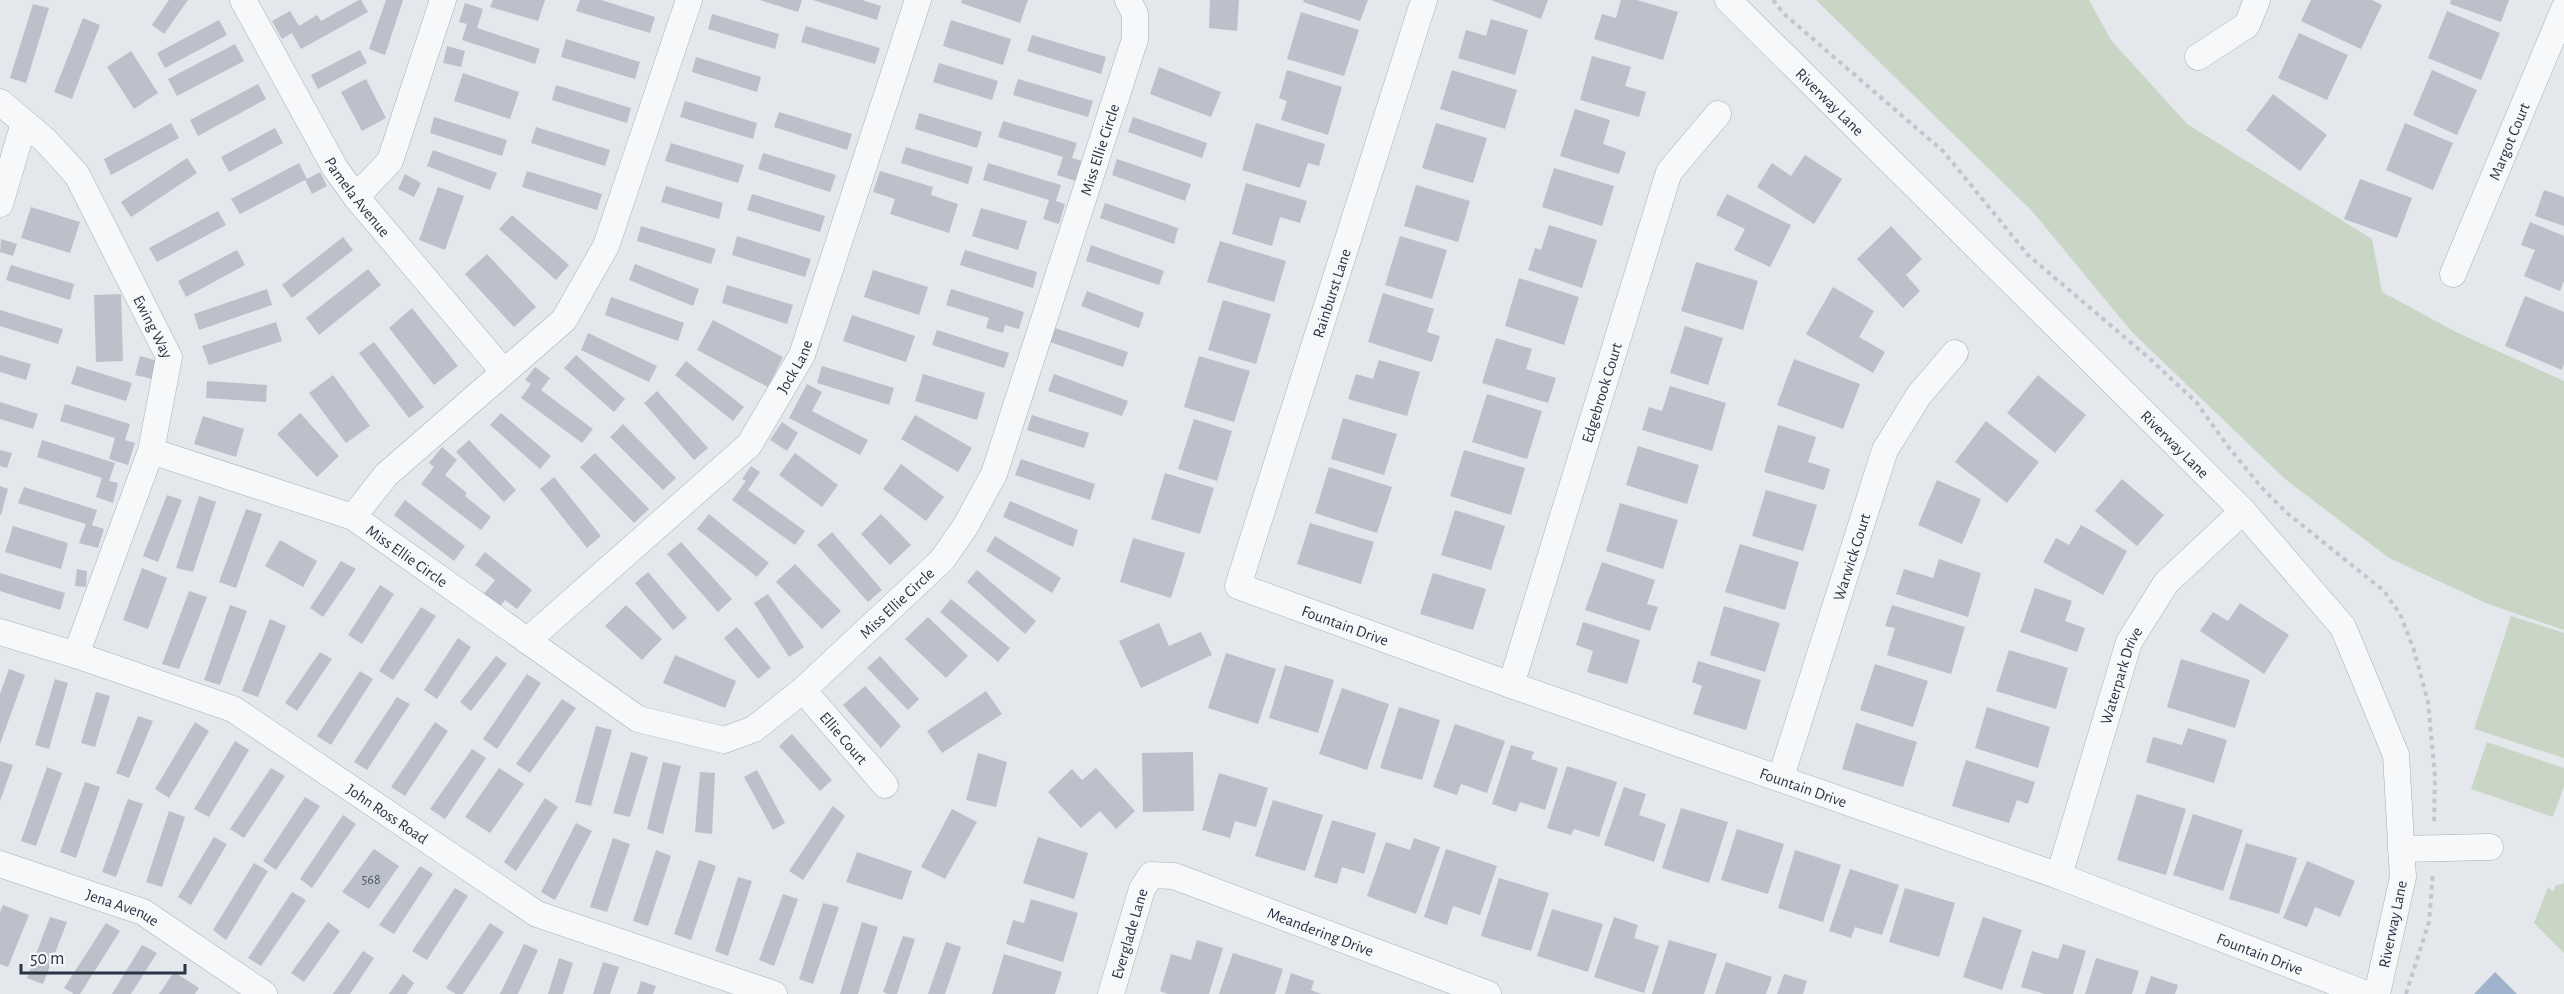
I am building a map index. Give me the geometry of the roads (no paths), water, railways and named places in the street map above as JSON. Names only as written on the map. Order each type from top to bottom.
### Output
[{"type":"street","name":"Pamela Avenue","points":[[243,0],[335,168],[356,197],[504,372]]},
{"type":"street","points":[[356,197],[390,161],[443,0]]},
{"type":"street","name":"Miss Ellie Circle","points":[[353,517],[386,475],[564,320],[606,246],[689,0]]},
{"type":"street","name":"Jock Lane","points":[[527,641],[749,445],[802,355],[918,0]]},
{"type":"street","name":"Miss Ellie Circle","points":[[151,451],[353,517],[638,719],[724,740],[754,729],[803,690],[942,560],[965,527],[994,474],[1135,39],[1135,14],[1128,0]]},
{"type":"street","name":"Rainburst Lane","points":[[1238,586],[1424,0]]},
{"type":"street","name":"Riverway Lane","points":[[1728,0],[2243,511],[2343,627],[2396,754],[2403,877],[2377,994]]},
{"type":"street","points":[[2198,57],[2247,26],[2258,0]]},
{"type":"street","name":"Margot Court","points":[[2453,274],[2564,9]]},
{"type":"street","name":"Ewing Way","points":[[0,102],[46,141],[77,175],[170,357],[151,451],[76,655]]},
{"type":"street","name":"Edgebrook Court","points":[[1511,685],[1670,172],[1718,114]]},
{"type":"street","points":[[0,204],[24,123]]},
{"type":"street","name":"Warwick Court","points":[[1781,777],[1885,450],[1919,395],[1955,353]]},
{"type":"street","name":"Waterpark Drive","points":[[2059,876],[2129,642],[2166,583],[2243,511]]},
{"type":"street","name":"Fountain Drive","points":[[1238,586],[1511,685],[1781,777],[2059,876],[2366,994]]},
{"type":"street","name":"John Ross Road","points":[[0,632],[76,655],[234,709],[537,914],[774,994]]},
{"type":"street","name":"Ellie Court","points":[[803,690],[885,785]]},
{"type":"street","points":[[2401,849],[2490,847]]},
{"type":"street","name":"Jena Avenue","points":[[0,864],[143,912],[264,994]]},
{"type":"street","name":"Everglade Lane","points":[[1111,994],[1142,889],[1151,875]]},
{"type":"street","name":"Meandering Drive","points":[[1151,875],[1174,876],[1488,994]]},
{"type":"water","points":[[2495,972],[2517,994],[2474,994]]}]
